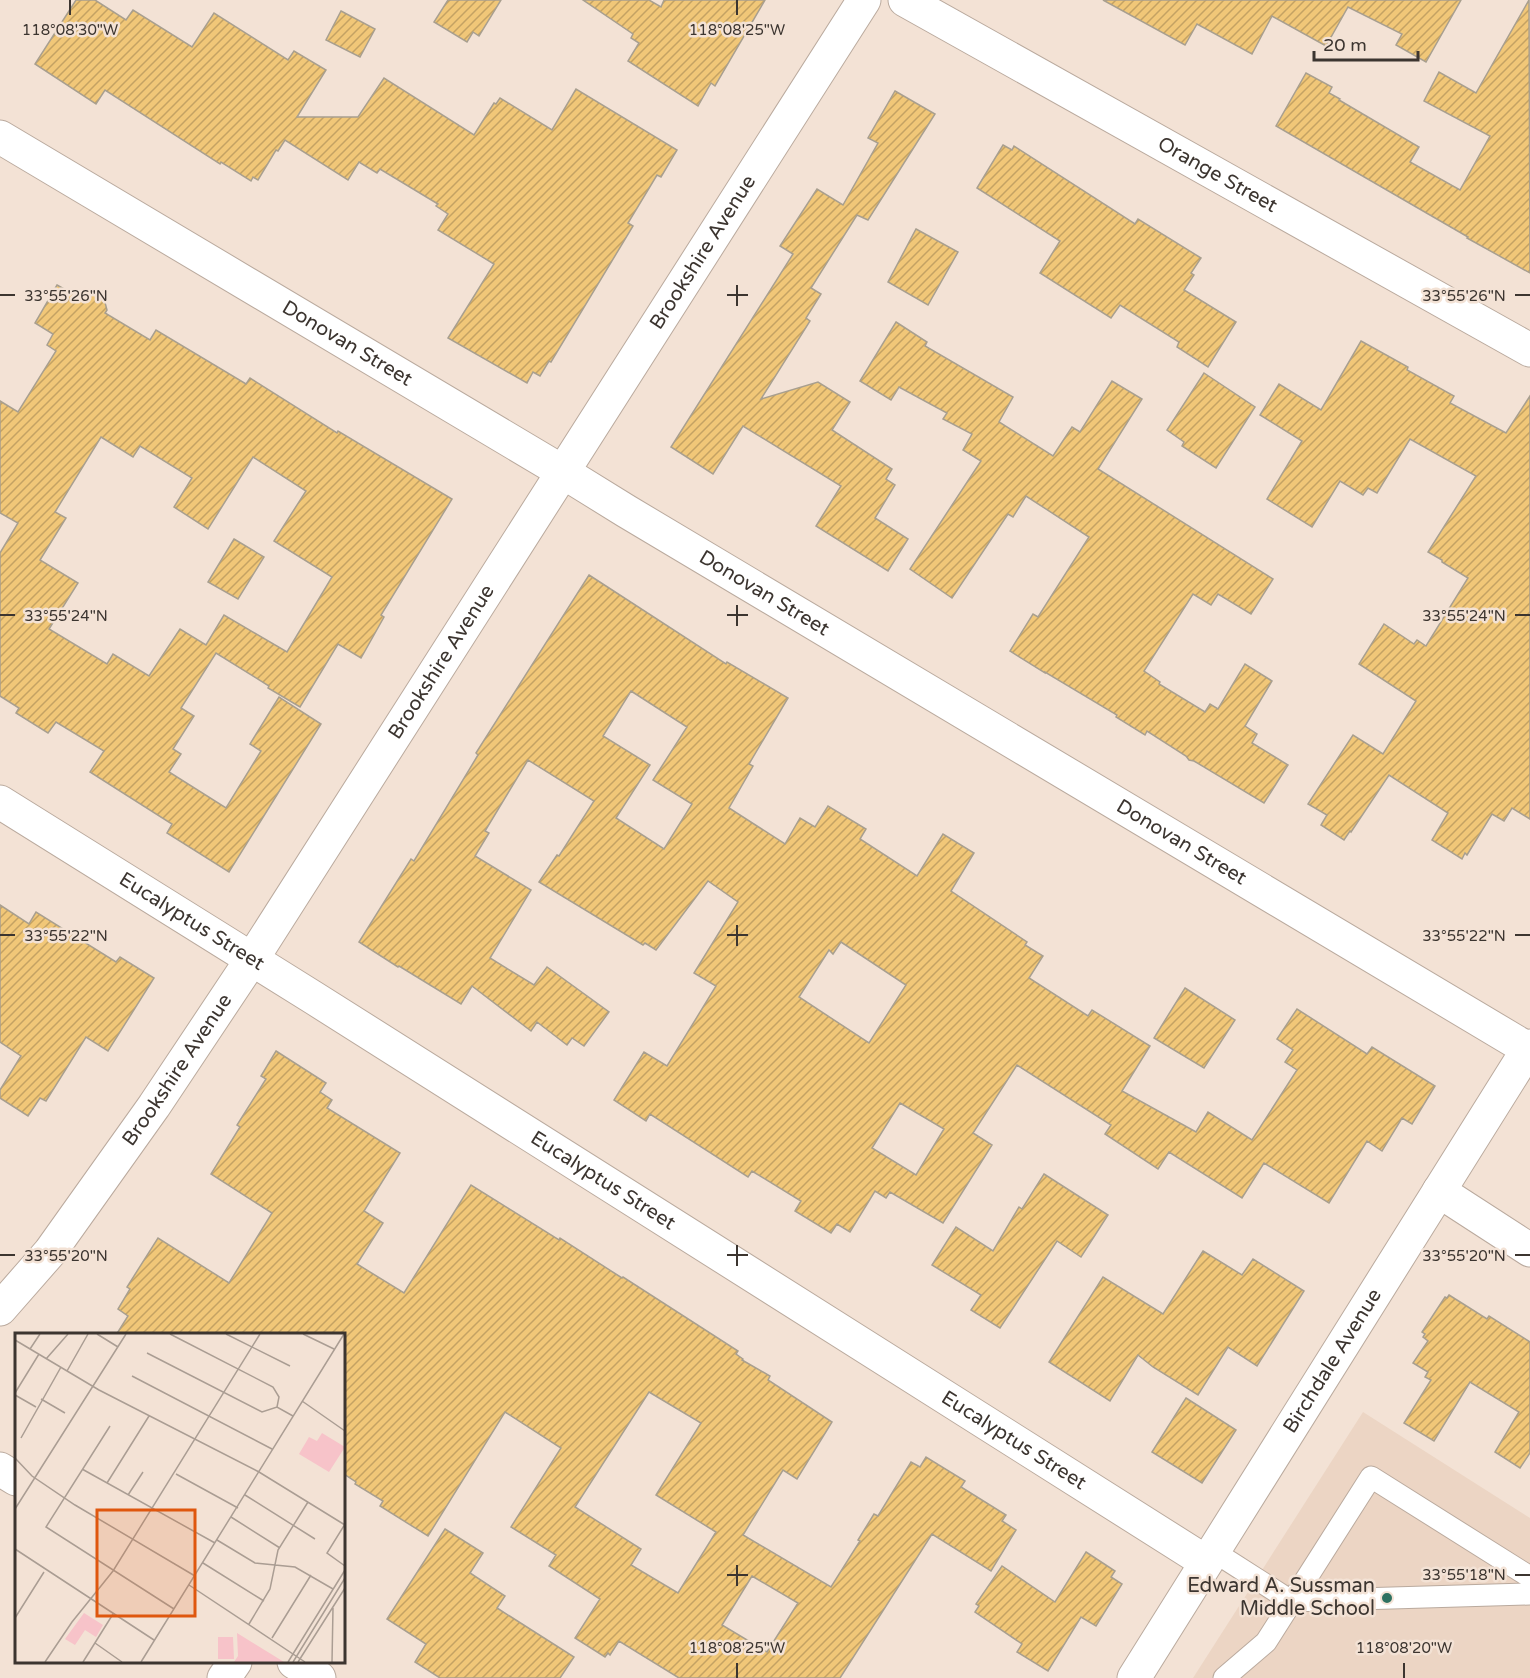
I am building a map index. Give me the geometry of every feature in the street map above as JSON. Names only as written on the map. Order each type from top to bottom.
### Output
[{"type":"street","name":"Brookshire Avenue","points":[[0,1309],[50,1252],[154,1106],[252,959],[864,0]]},
{"type":"street","name":"Orange Street","points":[[905,0],[1530,350]]},
{"type":"street","name":"Donovan Street","points":[[0,137],[1529,1048]]},
{"type":"street","name":"Eucalyptus Street","points":[[0,802],[1210,1557]]},
{"type":"street","name":"Birchdale Avenue","points":[[1134,1678],[1529,1048]]},
{"type":"street","points":[[1439,1191],[1530,1250]]},
{"type":"street","points":[[0,1468],[15,1478]]},
{"type":"street","points":[[224,1678],[234,1663]]},
{"type":"street","points":[[296,1663],[319,1678]]},
{"type":"lane","points":[[1224,1678],[1262,1646],[1371,1477],[1530,1577]]},
{"type":"lane","points":[[1210,1557],[1291,1601],[1530,1594]]},
{"type":"shaded area","name":"Edward A. Sussman Middle School","points":[[1363,1412],[1530,1518],[1530,1678],[1193,1678]]},
{"type":"building","points":[[76,0],[95,0],[126,20],[133,10],[192,47],[214,13],[288,60],[294,51],[326,70],[297,117],[358,117],[384,78],[474,135],[494,103],[496,104],[500,98],[552,130],[576,89],[677,150],[661,177],[657,175],[628,223],[633,226],[551,362],[549,361],[540,376],[533,372],[527,383],[448,338],[494,264],[438,230],[448,214],[436,206],[438,204],[380,169],[377,173],[359,162],[348,180],[285,140],[278,151],[276,150],[258,180],[253,177],[251,181],[221,162],[220,164],[105,90],[96,104],[35,64]]},
{"type":"building","points":[[448,0],[501,0],[479,36],[473,32],[467,42],[434,22]]},
{"type":"building","points":[[583,0],[649,0],[661,7],[664,0],[765,0],[715,86],[711,83],[698,106],[628,61],[639,43],[631,38],[633,34]]},
{"type":"building","points":[[1103,0],[1461,0],[1426,62],[1396,45],[1402,34],[1348,7],[1326,46],[1272,16],[1252,54],[1197,24],[1185,45]]},
{"type":"building","points":[[1529,0],[1530,273],[1276,126],[1306,73],[1332,87],[1329,93],[1339,100],[1419,147],[1410,162],[1460,190],[1490,136],[1424,101],[1439,72],[1476,93]]},
{"type":"building","points":[[341,11],[375,29],[360,57],[326,40]]},
{"type":"building","points":[[895,91],[935,114],[868,220],[857,215],[811,288],[821,294],[806,318],[810,321],[761,399],[818,382],[850,402],[832,430],[892,469],[886,479],[895,485],[875,518],[908,539],[888,571],[816,526],[841,486],[743,426],[713,474],[671,447],[793,254],[780,246],[817,189],[843,205],[878,143],[868,138]]},
{"type":"building","points":[[1003,145],[1012,150],[1014,146],[1135,224],[1138,219],[1201,258],[1184,290],[1236,322],[1208,367],[1177,347],[1179,342],[1120,305],[1111,318],[1040,273],[1060,241],[977,188]]},
{"type":"building","points":[[916,229],[958,252],[928,305],[888,282]]},
{"type":"building","points":[[57,285],[80,298],[82,295],[102,291],[107,310],[105,313],[150,340],[156,330],[246,384],[250,378],[337,433],[338,431],[452,499],[381,615],[384,617],[361,658],[338,644],[300,707],[216,653],[181,708],[194,716],[173,749],[181,754],[169,772],[226,808],[261,751],[250,744],[279,697],[321,724],[229,872],[167,833],[172,824],[90,772],[104,751],[56,722],[48,733],[16,713],[19,708],[0,696],[0,553],[18,523],[0,513],[0,401],[18,412],[56,351],[47,345],[53,334],[35,323]],"holes":[[[101,437],[133,457],[140,446],[192,478],[174,507],[208,529],[253,457],[306,491],[274,541],[332,577],[287,652],[224,615],[206,645],[180,629],[149,676],[113,654],[107,664],[49,629],[78,583],[40,560],[66,518],[55,512]]]},
{"type":"building","points":[[896,322],[927,342],[925,346],[1013,397],[999,422],[1053,456],[1072,427],[1080,432],[1112,381],[1142,399],[1098,469],[1273,579],[1251,614],[1218,594],[1211,605],[1193,594],[1144,671],[1160,682],[1159,684],[1205,712],[1210,704],[1218,709],[1245,664],[1272,681],[1245,726],[1257,734],[1252,743],[1288,765],[1264,803],[1189,760],[1147,731],[1145,735],[1116,717],[1117,715],[1010,651],[1033,614],[1038,617],[1089,537],[1026,496],[1013,517],[1008,514],[952,598],[910,569],[981,461],[963,450],[972,434],[943,419],[947,413],[899,387],[891,400],[860,381]]},
{"type":"building","points":[[1361,341],[1454,396],[1450,403],[1506,433],[1530,396],[1530,819],[1512,808],[1504,821],[1492,814],[1467,855],[1465,853],[1462,859],[1432,840],[1448,813],[1389,775],[1344,840],[1321,825],[1327,815],[1308,804],[1353,735],[1383,754],[1416,701],[1359,664],[1384,624],[1414,644],[1417,640],[1426,646],[1468,578],[1428,552],[1476,476],[1410,439],[1377,493],[1368,488],[1363,495],[1340,481],[1312,527],[1267,499],[1302,441],[1260,415],[1279,384],[1321,410]]},
{"type":"building","points":[[1204,373],[1255,407],[1216,468],[1182,446],[1184,442],[1167,430]]},
{"type":"building","points":[[234,539],[264,557],[238,599],[208,582]]},
{"type":"building","points":[[589,575],[726,664],[727,662],[788,698],[749,764],[753,766],[729,808],[785,844],[800,818],[815,827],[828,806],[866,829],[860,839],[917,876],[943,834],[974,853],[951,891],[1027,942],[1025,945],[1043,956],[1029,978],[1088,1016],[1092,1010],[1150,1046],[1122,1091],[1196,1132],[1208,1112],[1252,1140],[1297,1070],[1285,1062],[1293,1050],[1277,1039],[1297,1009],[1367,1054],[1372,1047],[1435,1086],[1412,1124],[1402,1118],[1382,1151],[1367,1141],[1329,1203],[1264,1163],[1242,1198],[1169,1152],[1158,1169],[1105,1134],[1111,1125],[1017,1065],[973,1133],[992,1145],[943,1223],[890,1192],[886,1198],[875,1191],[850,1232],[837,1224],[831,1233],[795,1211],[801,1201],[752,1171],[748,1177],[650,1114],[646,1121],[614,1100],[644,1052],[667,1066],[716,986],[694,973],[738,902],[708,881],[656,950],[645,943],[643,945],[539,882],[557,855],[559,856],[594,801],[528,760],[485,831],[489,833],[475,856],[531,890],[490,958],[534,985],[547,967],[609,1012],[584,1046],[572,1038],[567,1045],[537,1022],[531,1031],[472,986],[461,1004],[359,942],[411,859],[414,861],[478,755],[476,753]],"holes":[[[631,691],[687,727],[653,780],[692,804],[664,849],[616,818],[650,765],[603,736]],[[841,942],[906,985],[869,1043],[799,997],[829,950],[833,954]],[[900,1103],[944,1129],[916,1175],[872,1148]]]},
{"type":"building","points":[[0,905],[29,924],[36,912],[116,962],[120,957],[154,978],[108,1051],[86,1037],[46,1101],[40,1098],[28,1116],[0,1098],[0,1090],[21,1056],[0,1042]]},
{"type":"building","points":[[1185,988],[1235,1020],[1204,1068],[1154,1038]]},
{"type":"building","points":[[276,1051],[326,1083],[320,1092],[332,1100],[327,1108],[400,1153],[364,1211],[383,1223],[357,1264],[404,1293],[471,1185],[623,1277],[738,1351],[736,1354],[742,1360],[770,1376],[768,1380],[832,1422],[797,1479],[783,1470],[743,1535],[831,1587],[874,1514],[878,1516],[911,1462],[920,1467],[926,1457],[965,1481],[961,1487],[1006,1515],[1002,1521],[1016,1530],[991,1571],[932,1534],[840,1678],[679,1678],[619,1641],[610,1655],[608,1653],[605,1657],[575,1638],[600,1599],[549,1566],[556,1555],[511,1527],[561,1448],[505,1412],[428,1536],[380,1506],[383,1501],[355,1484],[356,1482],[345,1475],[345,1333],[117,1333],[128,1316],[118,1309],[130,1289],[127,1287],[158,1238],[229,1283],[272,1213],[211,1174],[240,1127],[237,1125],[266,1079],[261,1076]],"holes":[[[649,1392],[701,1423],[656,1495],[716,1532],[678,1593],[631,1565],[641,1549],[575,1507]],[[752,1576],[798,1603],[767,1652],[722,1625]]]},
{"type":"building","points":[[1044,1174],[1108,1215],[1081,1257],[1057,1241],[1000,1328],[971,1310],[981,1295],[932,1265],[956,1227],[993,1251],[1019,1207],[1022,1209]]},
{"type":"building","points":[[1203,1251],[1242,1275],[1253,1259],[1304,1291],[1257,1366],[1228,1347],[1198,1395],[1138,1355],[1110,1401],[1049,1362],[1103,1277],[1163,1314]]},
{"type":"building","points":[[1449,1295],[1487,1319],[1489,1316],[1530,1342],[1530,1453],[1520,1468],[1495,1452],[1519,1412],[1470,1382],[1434,1441],[1404,1423],[1431,1380],[1425,1377],[1428,1372],[1413,1363],[1428,1341],[1423,1337],[1425,1334],[1422,1332],[1445,1297]]},
{"type":"building","points":[[1186,1398],[1236,1430],[1202,1483],[1152,1452]]},
{"type":"building","points":[[445,1529],[483,1553],[470,1573],[505,1596],[497,1608],[574,1657],[560,1678],[440,1678],[415,1662],[426,1644],[387,1619]]},
{"type":"building","points":[[1086,1552],[1115,1571],[1111,1577],[1122,1584],[1096,1626],[1081,1617],[1048,1671],[1017,1652],[1022,1644],[975,1612],[979,1606],[976,1604],[1002,1566],[1055,1602]]},
{"type":"place","name":"Edward A. Sussman Middle School","points":[[1387,1598]]}]
